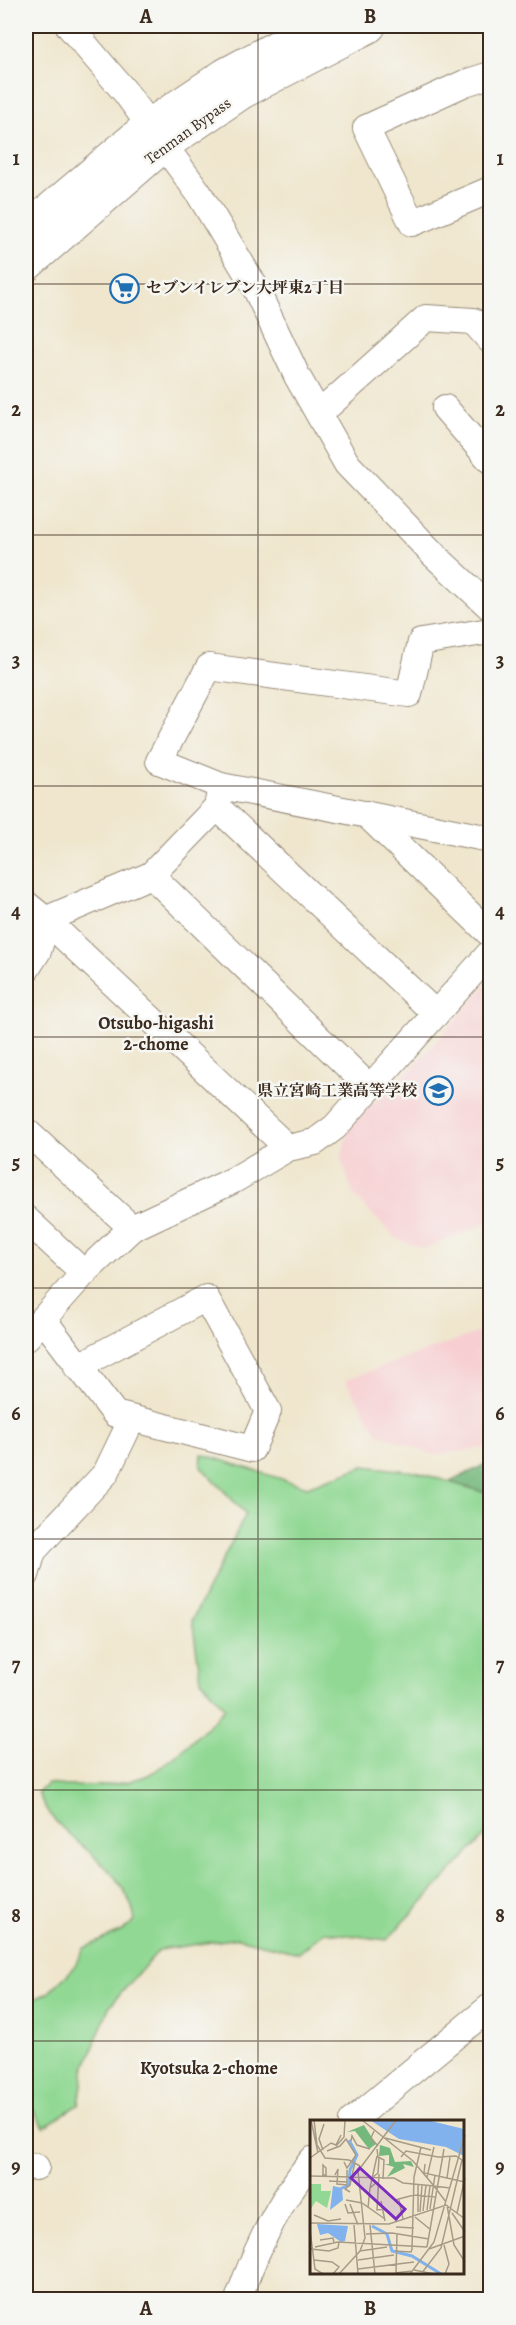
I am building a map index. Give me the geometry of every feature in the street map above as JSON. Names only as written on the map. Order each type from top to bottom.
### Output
[{"type":"highway","name":"Tenman Bypass","points":[[26,265],[158,135],[225,75],[316,26]]},
{"type":"highway","name":"Tenman Bypass","points":[[26,230],[158,135],[369,26]]},
{"type":"street","points":[[69,26],[158,135],[198,192],[254,285],[297,376],[347,464],[434,555],[490,607]]},
{"type":"street","points":[[490,75],[465,83],[366,128],[412,223],[490,190]]},
{"type":"street","points":[[320,413],[426,318],[473,321],[490,340]]},
{"type":"street","points":[[445,408],[490,460]]},
{"type":"street","points":[[436,1014],[219,796],[159,761],[209,667],[409,694],[421,642],[490,631]]},
{"type":"street","points":[[219,796],[366,814],[490,838]]},
{"type":"street","points":[[36,924],[152,875],[219,796]]},
{"type":"street","points":[[366,814],[490,934]]},
{"type":"street","points":[[152,875],[370,1088]]},
{"type":"street","points":[[26,904],[36,924],[288,1148]]},
{"type":"street","points":[[26,970],[38,951],[36,924]]},
{"type":"street","points":[[26,1338],[84,1274],[132,1228],[234,1179],[288,1148],[315,1143],[335,1127],[490,953]]},
{"type":"street","points":[[26,1131],[132,1228]]},
{"type":"street","points":[[26,1219],[84,1274]]},
{"type":"street","points":[[43,1319],[77,1367],[114,1414],[252,1449],[268,1411],[206,1298],[77,1367]]},
{"type":"street","points":[[26,1575],[33,1551],[106,1473],[132,1419]]},
{"type":"street","points":[[353,2120],[490,2007]]},
{"type":"street","points":[[238,2300],[247,2274],[294,2183],[310,2163]]},
{"type":"shaded area","name":"県立宮崎工業高等学校","points":[[490,980],[490,1222],[423,1249],[396,1238],[354,1196],[341,1159],[350,1125],[422,1058]]},
{"type":"shaded area","points":[[490,1328],[490,1447],[434,1455],[378,1433],[345,1380]]},
{"type":"green space","points":[[202,1454],[307,1487],[364,1466],[416,1472],[490,1494],[490,1830],[387,1940],[324,1932],[299,1953],[238,1938],[159,1950],[109,2007],[84,2071],[79,2104],[44,2127],[26,2099],[26,2003],[48,1993],[73,1969],[84,1948],[122,1931],[135,1920],[123,1888],[101,1863],[52,1817],[38,1793],[47,1784],[96,1786],[131,1781],[153,1773],[175,1757],[225,1708],[201,1680],[192,1620],[246,1514],[201,1467]]},
{"type":"green space","points":[[490,1462],[490,1494],[450,1482]]},
{"type":"place","name":"セブンイレブン大坪東2丁目","points":[[125,288]]},
{"type":"place","name":"県立宮崎工業高等学校","points":[[438,1091]]},
{"type":"district","name":"Otsubo-higashi 2-chome","points":[[156,1033]]},
{"type":"district","name":"Kyotsuka 2-chome","points":[[209,2068]]}]
